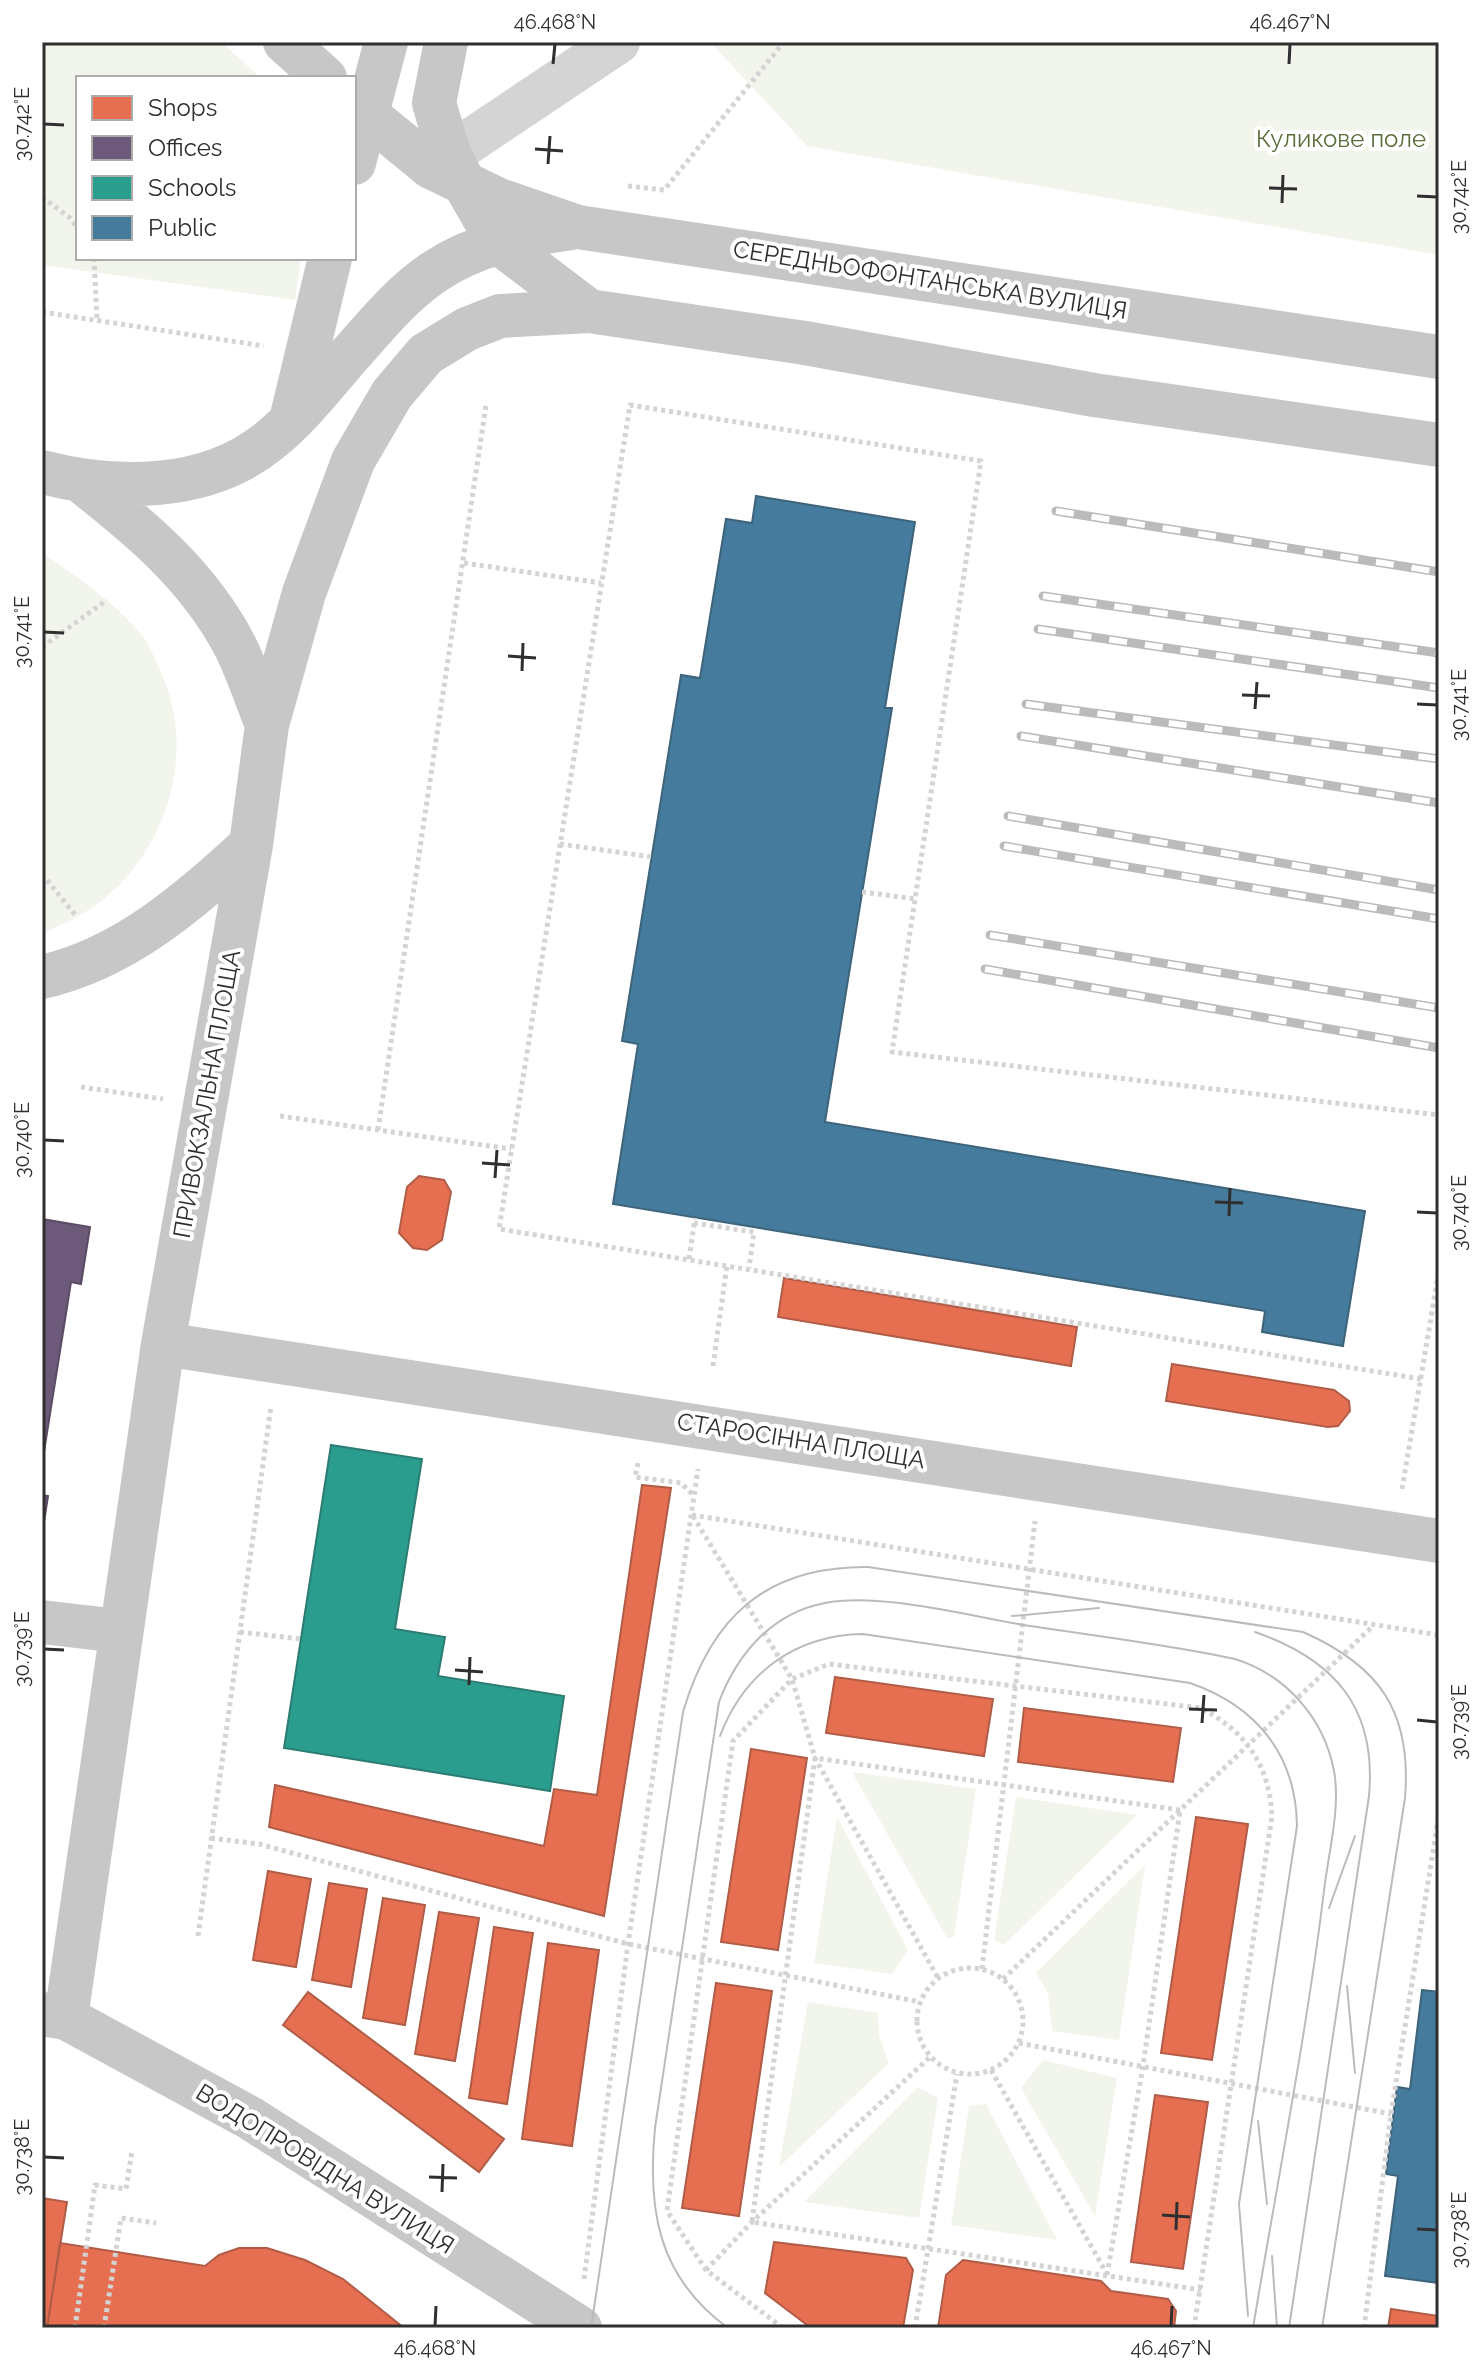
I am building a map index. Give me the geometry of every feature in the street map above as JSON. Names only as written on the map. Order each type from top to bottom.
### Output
[{"type":"main road","points":[[285,42],[323,76]]},
{"type":"main road","points":[[356,145],[360,109],[386,42]]},
{"type":"main road","points":[[446,42],[434,103],[448,168],[498,242],[589,311],[805,343],[1094,395],[1439,445]]},
{"type":"main road","points":[[360,109],[448,168]]},
{"type":"main road","name":"СЕРЕДНЬОФОНТАНСЬКА ВУЛИЦЯ","points":[[448,168],[499,200],[578,227],[1439,357]]},
{"type":"main road","name":"ПРИВОКЗАЛЬНА ПЛОЩА","points":[[62,477],[124,485],[171,482],[220,468],[266,444],[290,422],[401,298],[434,272],[472,251],[498,242],[578,227]]},
{"type":"main road","points":[[290,422],[330,260]]},
{"type":"main road","name":"ПРИВОКЗАЛЬНА ПЛОЩА","points":[[54,2016],[119,1631],[163,1344],[251,845],[267,725],[304,593],[353,461],[392,394],[426,354],[467,329],[500,316],[589,311]]},
{"type":"main road","name":"ПРИВОКЗАЛЬНА ПЛОЩА","points":[[62,477],[135,524],[185,571],[235,646],[267,725]]},
{"type":"main road","points":[[42,977],[71,970],[128,944],[189,901],[251,845]]},
{"type":"main road","name":"СТАРОСІННА ПЛОЩА","points":[[163,1344],[1439,1541]]},
{"type":"main road","points":[[42,1622],[119,1631]]},
{"type":"main road","name":"ВОДОПРОВІДНА ВУЛИЦЯ","points":[[54,2016],[250,2118],[580,2328]]},
{"type":"street","points":[[448,168],[618,42]]},
{"type":"path","points":[[664,190],[784,42]]},
{"type":"path","points":[[42,197],[76,226]]},
{"type":"path","points":[[94,260],[97,320]]},
{"type":"path","points":[[42,312],[275,347]]},
{"type":"path","points":[[378,1130],[486,405]]},
{"type":"path","points":[[1421,1379],[499,1229],[630,405],[981,461],[892,1052],[1439,1115]]},
{"type":"path","points":[[464,563],[601,583]]},
{"type":"path","points":[[42,647],[107,600]]},
{"type":"path","points":[[560,844],[652,857]]},
{"type":"path","points":[[42,874],[76,916]]},
{"type":"path","points":[[862,892],[916,899]]},
{"type":"path","points":[[81,1087],[164,1099]]},
{"type":"path","points":[[280,1116],[511,1149]]},
{"type":"path","points":[[689,1259],[695,1220],[754,1232],[749,1268]]},
{"type":"path","points":[[713,1366],[727,1265]]},
{"type":"path","points":[[1394,1534],[1439,1270]]},
{"type":"path","points":[[198,1936],[277,1362]]},
{"type":"path","points":[[580,2328],[628,1944],[698,1468]]},
{"type":"path","points":[[635,1477],[681,1483],[694,1496]]},
{"type":"path","points":[[982,1969],[1040,1478]]},
{"type":"path","points":[[692,1515],[1439,1635]]},
{"type":"path","points":[[692,1515],[792,1679],[815,1758],[938,1978]]},
{"type":"path","points":[[1003,1979],[1374,1625]]},
{"type":"path","points":[[240,1632],[301,1639]]},
{"type":"path","points":[[783,2328],[706,2270],[667,2211],[733,1741],[792,1679],[829,1664],[1201,1708],[1226,1722],[1250,1744],[1266,1774],[1272,1816],[1194,2328]]},
{"type":"path","points":[[815,1758],[1180,1810]]},
{"type":"path","points":[[752,2222],[815,1758]]},
{"type":"path","points":[[1107,2275],[1143,2066],[1180,1810]]},
{"type":"path","points":[[1364,2328],[1391,2114],[1439,1814]]},
{"type":"path","points":[[211,1838],[259,1844],[628,1944],[920,2002]]},
{"type":"path","points":[[966,1967],[982,1969],[1003,1979],[1020,2002],[1023,2029],[1019,2043],[1003,2064],[991,2070],[957,2074],[930,2057],[917,2031],[920,2002],[938,1978],[966,1967]]},
{"type":"path","points":[[1019,2043],[1391,2114]]},
{"type":"path","points":[[706,2270],[752,2222],[930,2057]]},
{"type":"path","points":[[991,2070],[1107,2275]]},
{"type":"path","points":[[915,2328],[957,2074]]},
{"type":"path","points":[[75,2328],[95,2185],[126,2189],[132,2151]]},
{"type":"path","points":[[104,2328],[121,2218],[156,2223]]},
{"type":"path","points":[[752,2222],[1201,2290]]},
{"type":"green space","points":[[42,42],[221,42],[259,76],[76,76],[76,260],[301,260],[295,300],[42,265]]},
{"type":"green space","name":"Куликове поле","points":[[710,42],[1439,42],[1439,255],[807,146]]},
{"type":"green space","points":[[42,553],[107,600],[149,645],[170,697],[176,730],[176,763],[170,796],[159,827],[142,857],[121,883],[96,905],[42,934]]},
{"type":"green space","points":[[852,1772],[976,1789],[954,1937],[947,1938]]},
{"type":"green space","points":[[1016,1797],[1137,1815],[1004,1945],[994,1940]]},
{"type":"green space","points":[[837,1817],[908,1950],[892,1974],[814,1963]]},
{"type":"green space","points":[[1145,1865],[1119,2040],[1052,2031],[1048,1993],[1036,1973]]},
{"type":"green space","points":[[808,2002],[878,2013],[879,2036],[889,2063],[779,2167]]},
{"type":"green space","points":[[1043,2060],[1117,2078],[1095,2216],[1021,2088]]},
{"type":"green space","points":[[918,2087],[938,2098],[919,2218],[804,2202]]},
{"type":"green space","points":[[986,2104],[1057,2240],[951,2225],[969,2106]]},
{"type":"building: Shops","points":[[419,1176],[444,1180],[451,1192],[442,1240],[427,1250],[413,1248],[399,1233],[407,1187]]},
{"type":"building: Shops","points":[[784,1278],[1077,1327],[1071,1366],[778,1317]]},
{"type":"building: Shops","points":[[1172,1364],[1334,1390],[1349,1401],[1350,1411],[1338,1426],[1328,1427],[1166,1401]]},
{"type":"building: Shops","points":[[642,1485],[671,1488],[604,1916],[269,1827],[275,1785],[544,1846],[554,1789],[597,1795]]},
{"type":"building: Shops","points":[[835,1677],[993,1699],[984,1756],[826,1733]]},
{"type":"building: Shops","points":[[1024,1708],[1181,1728],[1173,1782],[1018,1762]]},
{"type":"building: Shops","points":[[751,1749],[807,1758],[778,1950],[721,1942]]},
{"type":"building: Shops","points":[[1196,1817],[1248,1824],[1212,2060],[1161,2053]]},
{"type":"building: Shops","points":[[268,1871],[311,1879],[296,1967],[253,1960]]},
{"type":"building: Shops","points":[[329,1883],[367,1889],[351,1987],[312,1980]]},
{"type":"building: Shops","points":[[383,1898],[425,1905],[405,2025],[363,2018]]},
{"type":"building: Shops","points":[[439,1912],[479,1918],[455,2061],[415,2054]]},
{"type":"building: Shops","points":[[494,1927],[533,1933],[507,2104],[469,2098]]},
{"type":"building: Shops","points":[[548,1943],[599,1950],[572,2146],[522,2139]]},
{"type":"building: Shops","points":[[716,1983],[772,1991],[739,2216],[682,2208]]},
{"type":"building: Shops","points":[[308,1992],[504,2139],[479,2172],[283,2025]]},
{"type":"building: Shops","points":[[1155,2095],[1208,2102],[1183,2269],[1131,2262]]},
{"type":"building: Shops","points":[[42,2198],[67,2202],[47,2328],[42,2328]]},
{"type":"building: Shops","points":[[774,2242],[906,2258],[913,2270],[903,2328],[811,2328],[765,2293]]},
{"type":"building: Shops","points":[[60,2243],[205,2266],[219,2255],[239,2248],[267,2248],[305,2260],[343,2279],[404,2328],[47,2328]]},
{"type":"building: Shops","points":[[963,2260],[1101,2281],[1111,2291],[1168,2299],[1176,2311],[1174,2328],[938,2328],[946,2275]]},
{"type":"building: Shops","points":[[1391,2309],[1439,2316],[1439,2328],[1388,2328]]},
{"type":"building: Offices","points":[[42,1219],[90,1227],[81,1284],[71,1282],[42,1464]]},
{"type":"building: Offices","points":[[42,1495],[48,1496],[42,1535]]},
{"type":"building: Schools","points":[[331,1445],[422,1459],[395,1629],[445,1637],[438,1676],[564,1696],[550,1791],[284,1748]]},
{"type":"building: Public","points":[[756,496],[915,522],[885,708],[892,708],[825,1122],[1365,1211],[1343,1346],[1262,1332],[1265,1311],[613,1204],[638,1044],[622,1041],[681,675],[700,678],[726,519],[752,523]]},
{"type":"building: Public","points":[[1422,1990],[1439,1992],[1439,2283],[1385,2276],[1398,2176],[1386,2174],[1391,2133],[1397,2087],[1410,2089]]},
{"type":"tram line","points":[[591,2328],[683,1712],[695,1678],[709,1649],[727,1624],[772,1587],[800,1576],[832,1569],[868,1567],[1303,1632],[1352,1660],[1386,1696],[1403,1741],[1405,1798],[1322,2328]]},
{"type":"tram line","points":[[728,2328],[704,2308],[672,2264],[662,2240],[653,2187],[655,2128],[719,1702],[746,1652],[773,1626],[806,1608],[847,1600],[924,1606],[1235,1659],[1253,1666],[1286,1687],[1312,1716],[1329,1752],[1334,1771],[1335,1815],[1300,2055],[1253,2328]]},
{"type":"tram line","points":[[1012,1616],[1099,1608]]},
{"type":"tram line","points":[[1255,1632],[1308,1657],[1345,1692],[1358,1713],[1370,1765],[1369,1796],[1289,2328]]},
{"type":"tram line","points":[[720,1736],[743,1694],[775,1662],[815,1642],[863,1634],[1190,1683],[1214,1693],[1253,1719],[1280,1755],[1295,1800],[1297,1826],[1239,2204],[1248,2316]]},
{"type":"tram line","points":[[1329,1908],[1355,1836]]},
{"type":"tram line","points":[[1347,1986],[1355,2073]]},
{"type":"tram line","points":[[1258,2121],[1267,2204]]},
{"type":"tram line","points":[[1272,2256],[1277,2328]]},
{"type":"railway","points":[[1056,511],[1439,572]]},
{"type":"railway","points":[[1043,596],[1439,653]]},
{"type":"railway","points":[[1038,629],[1439,688]]},
{"type":"railway","points":[[1026,704],[1439,759]]},
{"type":"railway","points":[[1021,736],[1439,803]]},
{"type":"railway","points":[[1008,816],[1439,890]]},
{"type":"railway","points":[[1004,846],[1439,919]]},
{"type":"railway","points":[[990,935],[1439,1008]]},
{"type":"railway","points":[[985,969],[1439,1048]]}]
